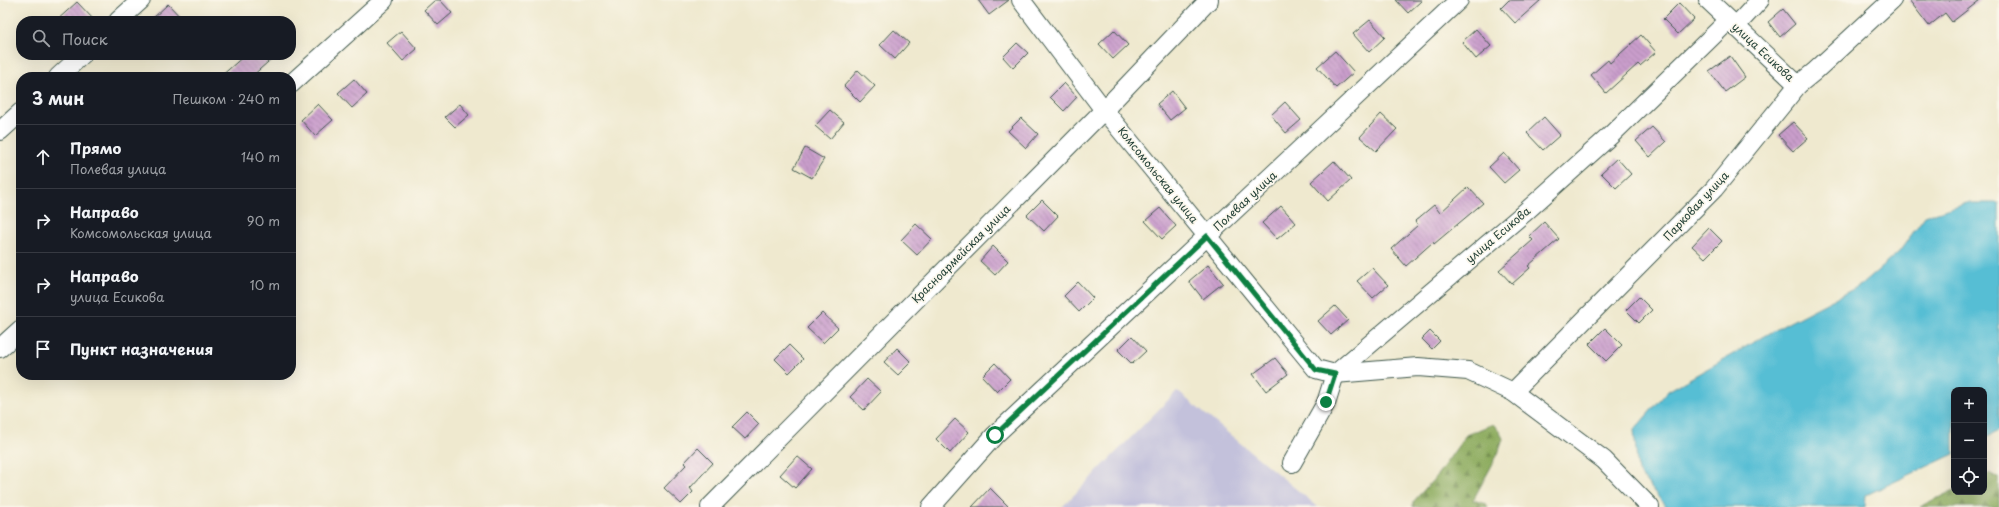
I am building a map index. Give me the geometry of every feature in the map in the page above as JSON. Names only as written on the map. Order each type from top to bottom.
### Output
[{"type":"street","points":[[123,16],[141,0]]},
{"type":"street","points":[[296,79],[383,0]]},
{"type":"street","name":"Комсомольская улица","points":[[1022,0],[1104,110],[1316,370],[1335,374],[1418,367],[1468,371],[1513,392],[1604,460],[1650,507]]},
{"type":"street","name":"Красноармейская улица","points":[[710,507],[1104,110],[1210,0]]},
{"type":"street","name":"Полевая улица","points":[[931,507],[995,435],[1459,0]]},
{"type":"street","name":"улица Есикова","points":[[1708,0],[1798,85]]},
{"type":"street","points":[[1732,24],[1760,0]]},
{"type":"street","name":"Парковая улица","points":[[1513,392],[1714,189],[1798,85],[1892,0]]},
{"type":"street","name":"улица Есикова","points":[[1335,374],[1529,209],[1732,24]]},
{"type":"street","points":[[63,72],[77,60]]},
{"type":"street","points":[[0,131],[16,117]]},
{"type":"street","points":[[0,348],[16,334]]},
{"type":"street","points":[[1292,463],[1326,402],[1335,374]]},
{"type":"shaded area","points":[[1177,391],[1318,507],[1062,507]]},
{"type":"green space","points":[[1493,424],[1500,431],[1503,439],[1498,454],[1473,500],[1486,504],[1488,507],[1413,507],[1413,502],[1435,478],[1466,435]]},
{"type":"green space","points":[[1990,473],[1999,478],[1999,507],[1920,507],[1951,492],[1951,495],[1987,495],[1987,474]]},
{"type":"water","points":[[1966,203],[1999,203],[1999,430],[1987,436],[1987,387],[1951,387],[1951,455],[1866,495],[1865,507],[1666,507],[1638,471],[1634,430],[1668,391],[1786,324],[1861,285],[1899,252],[1925,216]]},
{"type":"building","points":[[435,0],[440,0],[452,13],[438,25],[424,10]]},
{"type":"building","points":[[978,0],[1009,0],[989,15]]},
{"type":"building","points":[[1396,0],[1422,0],[1408,13]]},
{"type":"building","points":[[1509,0],[1541,0],[1515,23],[1501,8]]},
{"type":"building","points":[[1909,0],[1980,0],[1952,22],[1945,13],[1929,26]]},
{"type":"building","points":[[77,2],[90,16],[62,16]]},
{"type":"building","points":[[1679,3],[1694,19],[1678,34],[1663,19]]},
{"type":"building","points":[[168,4],[179,16],[155,16]]},
{"type":"building","points":[[1783,9],[1795,24],[1780,37],[1768,22]]},
{"type":"building","points":[[1370,20],[1385,37],[1369,52],[1353,34]]},
{"type":"building","points":[[1476,29],[1491,46],[1476,59],[1462,42]]},
{"type":"building","points":[[894,30],[909,43],[895,59],[880,45]]},
{"type":"building","points":[[1114,30],[1128,45],[1113,59],[1099,44]]},
{"type":"building","points":[[401,31],[417,49],[403,61],[387,43]]},
{"type":"building","points":[[1641,35],[1656,52],[1640,66],[1638,64],[1606,93],[1591,75],[1608,60],[1610,63]]},
{"type":"building","points":[[1017,43],[1028,53],[1013,68],[1003,57]]},
{"type":"building","points":[[1335,51],[1354,72],[1336,88],[1317,67]]},
{"type":"building","points":[[1730,56],[1745,77],[1725,92],[1709,71]]},
{"type":"building","points":[[239,60],[270,60],[257,72],[226,72]]},
{"type":"building","points":[[858,70],[875,86],[860,102],[844,86]]},
{"type":"building","points":[[354,79],[367,94],[352,108],[338,93]]},
{"type":"building","points":[[1064,83],[1077,97],[1064,111],[1050,97]]},
{"type":"building","points":[[1172,91],[1185,108],[1170,120],[1157,104]]},
{"type":"building","points":[[1285,102],[1301,120],[1286,133],[1271,115]]},
{"type":"building","points":[[318,104],[333,120],[315,136],[301,120]]},
{"type":"building","points":[[460,104],[469,115],[455,127],[445,117]]},
{"type":"building","points":[[830,110],[844,122],[830,139],[815,126]]},
{"type":"building","points":[[1381,114],[1397,129],[1376,151],[1360,137]]},
{"type":"building","points":[[1544,117],[1560,135],[1543,150],[1527,133]]},
{"type":"building","points":[[1021,118],[1038,134],[1026,148],[1008,131]]},
{"type":"building","points":[[1793,122],[1808,138],[1793,151],[1778,135]]},
{"type":"building","points":[[1652,127],[1666,142],[1650,157],[1636,141]]},
{"type":"building","points":[[805,148],[824,159],[812,178],[794,168]]},
{"type":"building","points":[[1504,153],[1519,170],[1504,183],[1489,167]]},
{"type":"building","points":[[1617,158],[1631,174],[1616,188],[1601,173]]},
{"type":"building","points":[[1334,161],[1351,180],[1328,201],[1311,182]]},
{"type":"building","points":[[1468,187],[1483,203],[1434,244],[1433,242],[1406,266],[1391,249],[1418,225],[1415,221],[1434,205],[1440,213]]},
{"type":"building","points":[[1042,200],[1058,216],[1044,231],[1027,215]]},
{"type":"building","points":[[1281,206],[1296,223],[1277,239],[1262,223]]},
{"type":"building","points":[[1160,208],[1176,226],[1162,239],[1145,221]]},
{"type":"building","points":[[1544,222],[1559,239],[1528,266],[1530,268],[1512,284],[1499,270],[1533,240],[1529,236]]},
{"type":"building","points":[[916,224],[932,239],[917,255],[901,240]]},
{"type":"building","points":[[1709,228],[1722,241],[1705,258],[1692,246]]},
{"type":"building","points":[[993,246],[1008,261],[995,275],[980,261]]},
{"type":"building","points":[[1208,265],[1223,283],[1203,299],[1189,281]]},
{"type":"building","points":[[1372,268],[1388,285],[1373,298],[1357,281]]},
{"type":"building","points":[[1078,282],[1093,298],[1079,312],[1064,296]]},
{"type":"building","points":[[1639,297],[1652,310],[1639,323],[1626,310]]},
{"type":"building","points":[[1335,306],[1348,320],[1331,335],[1318,321]]},
{"type":"building","points":[[822,313],[838,328],[823,343],[807,328]]},
{"type":"building","points":[[1605,328],[1622,345],[1606,361],[1589,344]]},
{"type":"building","points":[[1430,331],[1440,341],[1432,349],[1422,339]]},
{"type":"building","points":[[1132,336],[1146,351],[1132,364],[1118,350]]},
{"type":"building","points":[[789,345],[803,359],[789,373],[775,359]]},
{"type":"building","points":[[897,348],[911,362],[898,375],[884,362]]},
{"type":"building","points":[[1275,358],[1288,374],[1266,391],[1253,374]]},
{"type":"building","points":[[995,363],[1010,379],[997,392],[982,376]]},
{"type":"building","points":[[867,379],[881,392],[864,410],[850,397]]},
{"type":"building","points":[[747,412],[759,424],[745,439],[732,427]]},
{"type":"building","points":[[955,419],[969,432],[950,453],[936,439]]},
{"type":"building","points":[[698,448],[713,463],[690,488],[693,492],[681,504],[664,488],[686,465],[684,463]]},
{"type":"building","points":[[797,456],[812,469],[795,488],[780,475]]},
{"type":"building","points":[[990,488],[1009,507],[972,507]]},
{"type":"route","points":[[995,435],[1207,236],[1316,370],[1335,374],[1326,402]]}]
